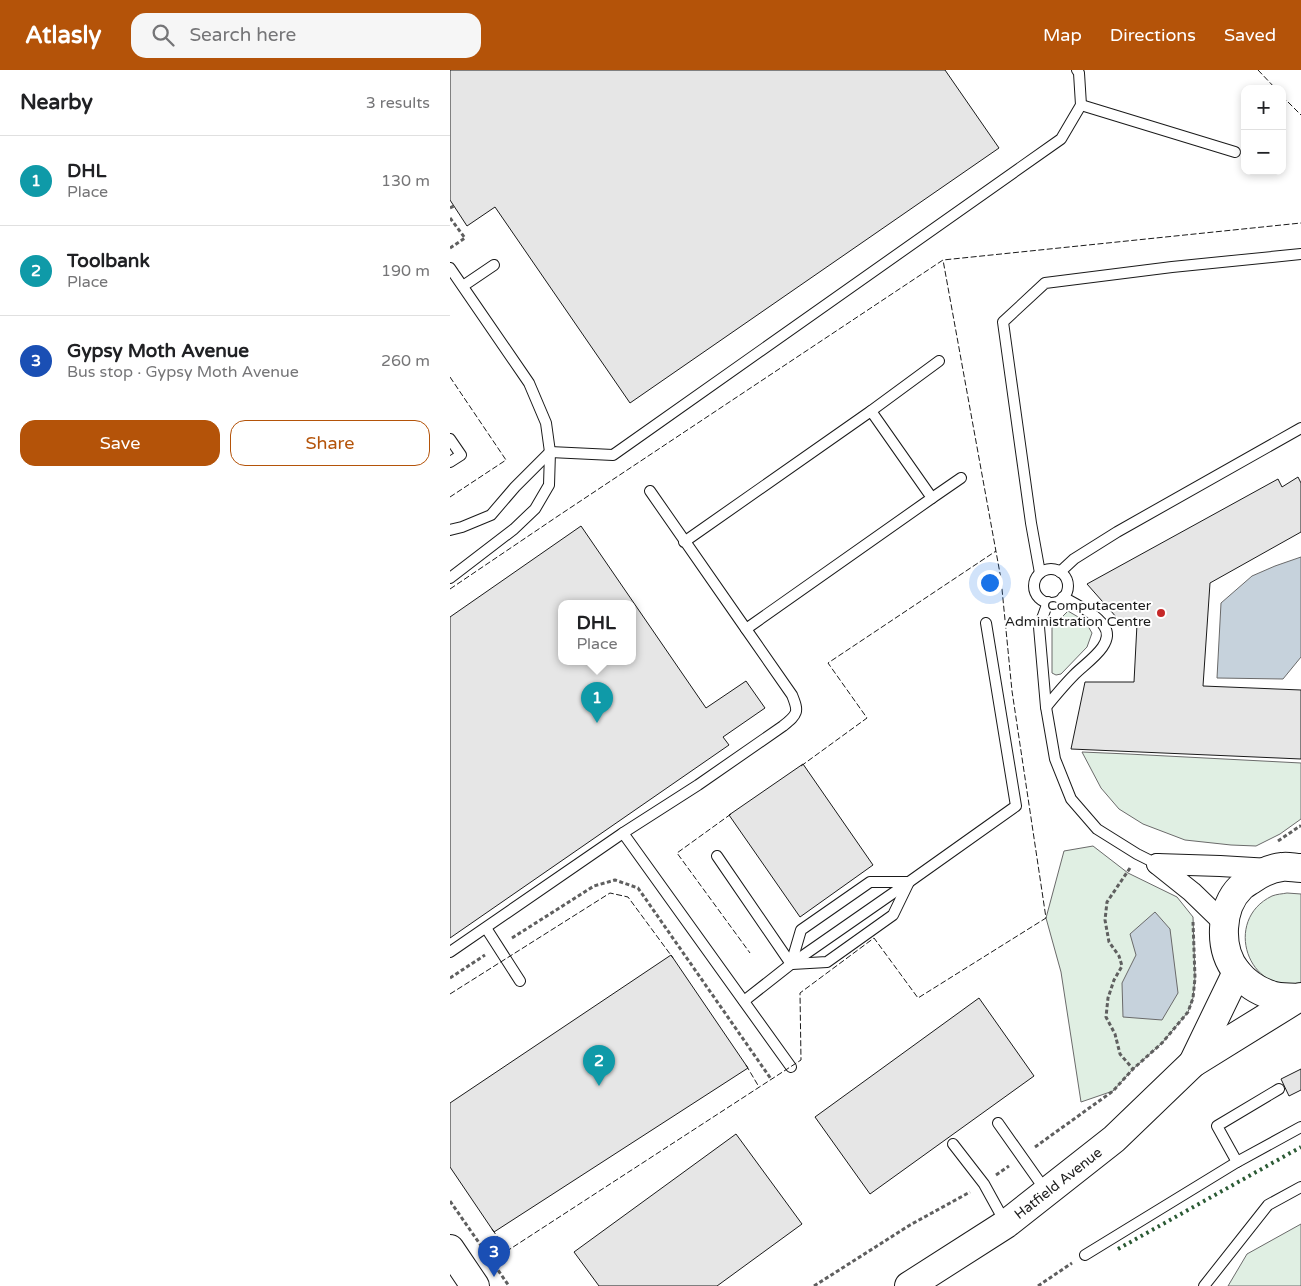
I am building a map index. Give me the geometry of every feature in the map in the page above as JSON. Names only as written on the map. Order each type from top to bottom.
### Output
[{"type":"street","points":[[1157,864],[1220,866],[1284,861]]},
{"type":"street","points":[[1284,861],[1262,872],[1241,887],[1232,900],[1224,923],[1224,938],[1230,960],[1237,972],[1252,987],[1273,996],[1299,997]]},
{"type":"street","points":[[1157,864],[1200,899],[1224,923]]},
{"type":"street","name":"Hatfield Avenue","points":[[1193,1063],[1237,972]]},
{"type":"street","name":"Hatfield Avenue","points":[[909,1286],[1006,1224],[1047,1192],[1114,1139],[1193,1063],[1299,997]]},
{"type":"street","points":[[450,1250],[475,1286]]},
{"type":"lane","points":[[450,530],[491,515],[515,487],[550,452],[613,455],[1061,139],[1081,105],[1079,73],[1077,70]]},
{"type":"lane","points":[[1081,105],[1235,152]]},
{"type":"lane","points":[[1040,573],[1031,524],[1003,322],[1045,282],[1301,254]]},
{"type":"lane","points":[[463,286],[494,264]]},
{"type":"lane","points":[[450,268],[528,383],[546,423],[550,452],[549,485],[535,509],[514,529],[450,578]]},
{"type":"lane","points":[[684,542],[939,361]]},
{"type":"lane","points":[[871,411],[932,498]]},
{"type":"lane","points":[[1060,572],[1074,559],[1116,532],[1301,428]]},
{"type":"lane","points":[[450,439],[461,455],[450,462]]},
{"type":"lane","points":[[746,629],[961,478]]},
{"type":"lane","points":[[450,952],[623,833],[698,785],[795,717],[797,707],[792,694],[650,491]]},
{"type":"lane","points":[[1049,569],[1055,569],[1067,581],[1066,592],[1059,601],[1048,602],[1039,598],[1034,588],[1034,582],[1040,573],[1049,569]]},
{"type":"lane","points":[[1046,707],[1075,674],[1095,657],[1104,645],[1107,636],[1105,627],[1092,615],[1063,597]]},
{"type":"lane","points":[[1048,602],[1039,627],[1046,707],[1055,759],[1072,799],[1097,828],[1137,854],[1157,864]]},
{"type":"lane","points":[[744,1001],[791,964],[1016,806],[986,622]]},
{"type":"lane","points":[[623,833],[791,1067]]},
{"type":"lane","points":[[717,856],[791,964]]},
{"type":"lane","points":[[791,964],[801,930],[870,882],[909,882]]},
{"type":"lane","points":[[791,964],[827,962],[893,915],[909,882]]},
{"type":"lane","points":[[486,928],[520,981]]},
{"type":"lane","points":[[1237,1162],[1216,1126],[1279,1089]]},
{"type":"lane","points":[[998,1123],[1047,1192]]},
{"type":"lane","points":[[1085,1255],[1237,1162],[1301,1127]]},
{"type":"lane","points":[[953,1144],[984,1184],[1006,1224]]},
{"type":"lane","points":[[1204,1286],[1268,1206],[1301,1188]]},
{"type":"path","points":[[450,218],[464,238],[450,248]]},
{"type":"path","points":[[1284,861],[1279,841],[1301,827]]},
{"type":"path","points":[[1132,1069],[1120,1054],[1115,1034],[1106,1017],[1108,998],[1114,980],[1122,966],[1119,956],[1109,942],[1105,920],[1107,902],[1128,873],[1137,854]]},
{"type":"path","points":[[450,978],[594,886],[614,880],[638,888],[771,1079]]},
{"type":"path","points":[[814,1286],[910,1224],[984,1184],[1113,1091],[1132,1069],[1162,1043],[1188,1012],[1193,998],[1195,978],[1193,916],[1200,899]]},
{"type":"path","points":[[450,1201],[509,1286]]},
{"type":"path","points":[[1039,1286],[1085,1255]]},
{"type":"green space","points":[[1068,611],[1085,621],[1092,633],[1087,647],[1061,674],[1056,675],[1052,673],[1052,627]]},
{"type":"green space","points":[[1082,752],[1301,763],[1301,819],[1280,834],[1256,846],[1185,840],[1143,824],[1119,809],[1101,788]]},
{"type":"green space","points":[[1093,846],[1128,873],[1177,897],[1193,917],[1195,978],[1193,998],[1188,1012],[1162,1043],[1133,1069],[1113,1091],[1081,1102],[1061,972],[1046,918],[1064,851]]},
{"type":"green space","points":[[1287,893],[1301,894],[1301,983],[1282,984],[1267,978],[1255,968],[1248,953],[1245,938],[1248,922],[1257,907],[1272,896]]},
{"type":"green space","points":[[1301,1224],[1301,1286],[1228,1286],[1247,1254]]},
{"type":"shaded area","points":[[1301,557],[1301,657],[1283,679],[1217,678],[1221,603],[1252,576]]},
{"type":"shaded area","points":[[1155,912],[1170,929],[1178,993],[1162,1020],[1123,1017],[1122,983],[1136,955],[1130,934]]},
{"type":"building","points":[[450,70],[945,70],[999,148],[630,403],[495,207],[467,226],[450,200]]},
{"type":"building","name":"Computacenter Administration Centre","points":[[1298,477],[1301,483],[1301,532],[1210,583],[1203,686],[1301,690],[1301,759],[1071,749],[1085,682],[1134,682],[1137,624],[1125,627],[1087,584],[1278,479],[1282,487]]},
{"type":"building","points":[[581,526],[632,600],[558,600],[558,665],[636,665],[636,606],[706,708],[746,681],[765,708],[723,737],[729,745],[450,938],[450,617]]},
{"type":"building","points":[[803,764],[873,865],[800,917],[729,815]]},
{"type":"building","points":[[671,955],[748,1068],[494,1232],[450,1167],[450,1103]]},
{"type":"building","points":[[979,998],[1034,1076],[870,1194],[815,1117]]},
{"type":"building","points":[[1301,1069],[1301,1090],[1289,1096],[1281,1079]]},
{"type":"building","points":[[736,1134],[802,1224],[717,1286],[599,1286],[574,1252]]},
{"type":"hedge","points":[[1118,1249],[1301,1147]]},
{"type":"fence","points":[[1258,70],[1272,85]]},
{"type":"fence","points":[[1286,100],[1301,115]]},
{"type":"fence","points":[[450,589],[943,260],[1301,223]]},
{"type":"fence","points":[[492,1229],[507,1251],[801,1060],[800,993],[874,938],[918,998],[1046,918],[1012,691],[1001,579],[943,260]]},
{"type":"fence","points":[[450,377],[506,460],[450,497]]},
{"type":"fence","points":[[801,766],[867,718],[828,663],[996,551]]},
{"type":"fence","points":[[731,814],[677,853],[750,953]]},
{"type":"fence","points":[[450,994],[610,893],[628,897],[673,958]]},
{"type":"fence","points":[[746,1065],[759,1087]]},
{"type":"place","name":"Computacenter Administration Centre","points":[[1161,613]]},
{"type":"place","name":"DHL","points":[[597,723]]},
{"type":"place","name":"Toolbank","points":[[599,1086]]},
{"type":"place","name":"Gypsy Moth Avenue","points":[[494,1277]]}]
